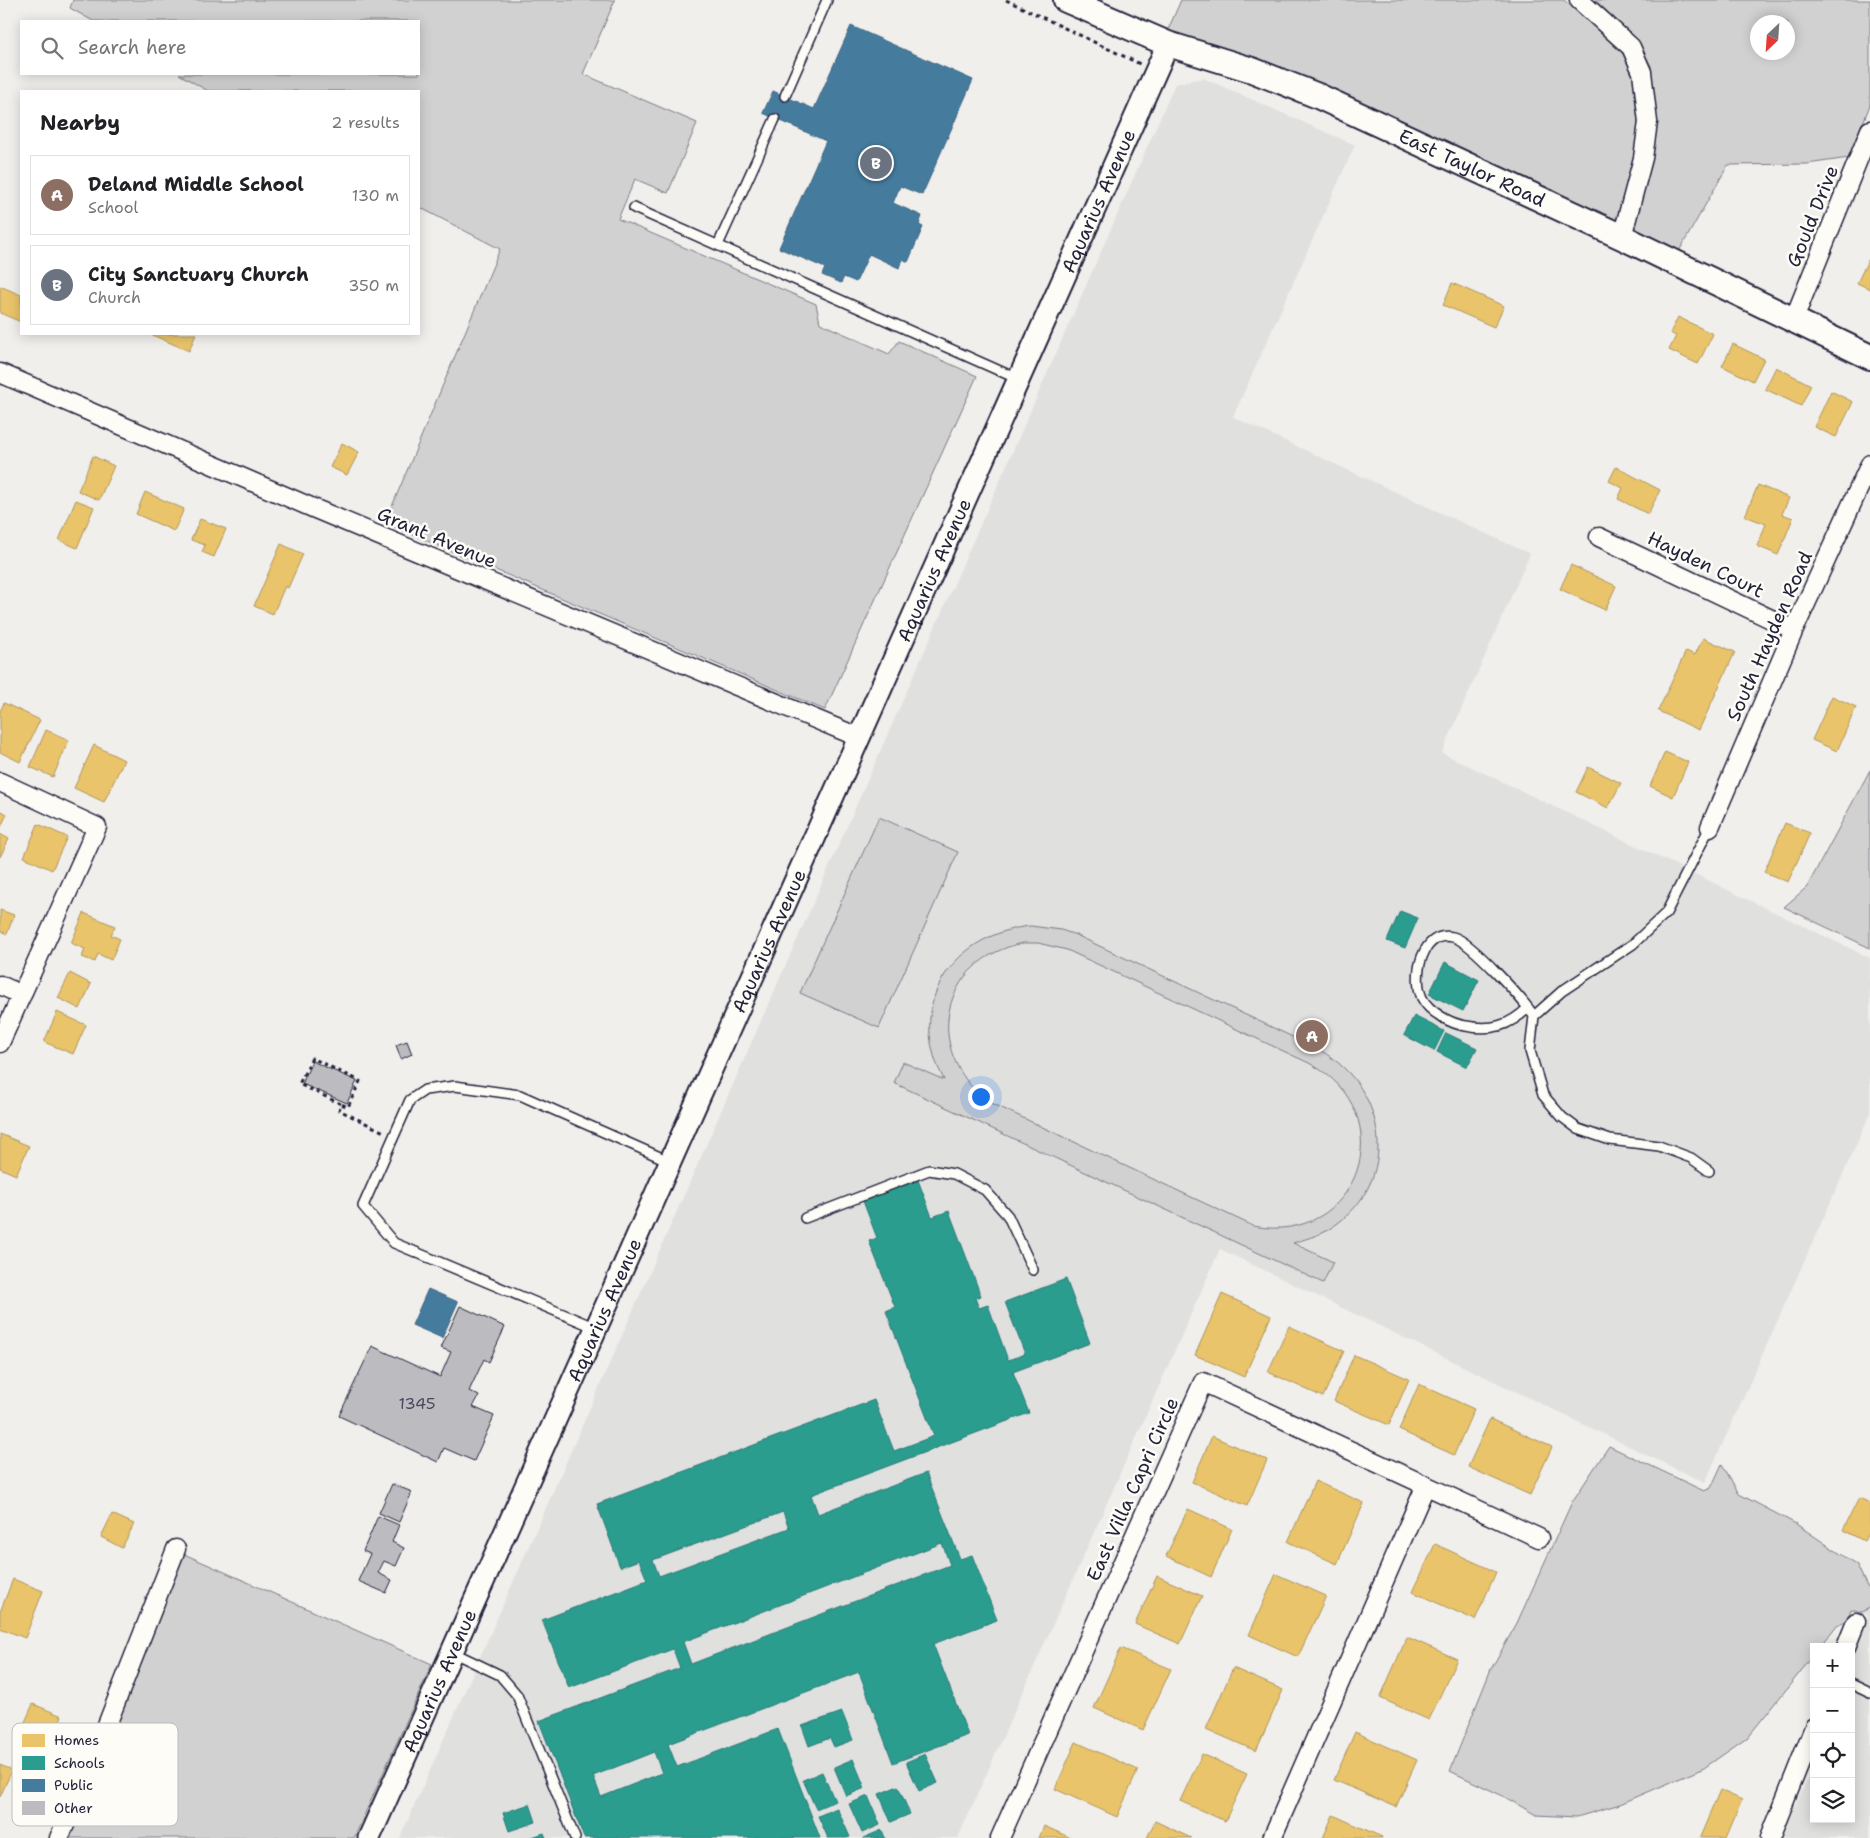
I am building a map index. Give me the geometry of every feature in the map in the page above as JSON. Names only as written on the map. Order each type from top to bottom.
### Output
[{"type":"main road","name":"East Taylor Road","points":[[1066,0],[1168,44],[1252,70],[1318,96],[1622,237],[1870,357]]},
{"type":"street","points":[[1579,0],[1631,47],[1642,72],[1648,122],[1644,149],[1622,237]]},
{"type":"street","name":"Aquarius Avenue","points":[[369,1838],[1168,44]]},
{"type":"street","name":"Gould Drive","points":[[1794,319],[1870,130]]},
{"type":"street","name":"Grant Avenue","points":[[0,373],[322,512],[858,737]]},
{"type":"street","name":"South Hayden Road","points":[[1710,827],[1794,630],[1870,464]]},
{"type":"street","name":"Hayden Court","points":[[1599,537],[1794,630]]},
{"type":"street","points":[[0,782],[97,826],[0,1043]]},
{"type":"street","points":[[0,985],[22,995]]},
{"type":"street","name":"East Villa Capri Circle","points":[[1000,1838],[1202,1382],[1539,1538]]},
{"type":"street","points":[[1272,1838],[1426,1485]]},
{"type":"street","points":[[107,1723],[176,1549]]},
{"type":"street","points":[[1848,1643],[1856,1622]]},
{"type":"street","points":[[1770,1838],[1812,1733]]},
{"type":"street","points":[[59,1838],[64,1826]]},
{"type":"lane","points":[[785,96],[827,0]]},
{"type":"lane","points":[[718,245],[775,119]]},
{"type":"lane","points":[[634,208],[1018,379]]},
{"type":"lane","points":[[1709,1170],[1691,1158],[1659,1146],[1610,1140],[1578,1130],[1562,1117],[1543,1095],[1530,1051],[1534,1016],[1562,991],[1632,944],[1666,913],[1710,827]]},
{"type":"lane","points":[[1528,1008],[1514,1021],[1500,1026],[1480,1029],[1459,1025],[1432,1011],[1422,998],[1419,984],[1420,965],[1426,946],[1432,940],[1444,936],[1461,939],[1477,951],[1528,1008],[1534,1016]]},
{"type":"lane","points":[[596,1328],[394,1243],[363,1206],[393,1136],[410,1100],[426,1090],[455,1086],[520,1095],[670,1161]]},
{"type":"lane","points":[[805,1218],[929,1170],[954,1174],[985,1190],[1008,1216],[1034,1270]]},
{"type":"lane","points":[[452,1652],[500,1675],[517,1695],[575,1838]]},
{"type":"lane","points":[[1855,1686],[1870,1693]]},
{"type":"path","points":[[1006,0],[1142,65]]},
{"type":"path","points":[[312,1058],[360,1081],[348,1107],[341,1104],[299,1084],[312,1058]]},
{"type":"path","points":[[341,1104],[339,1110],[393,1136]]},
{"type":"shaded area","points":[[73,0],[615,0],[583,74],[697,123],[668,193],[635,179],[618,219],[816,304],[820,323],[889,354],[899,341],[977,376],[825,710],[385,523],[500,249],[420,208],[420,90],[206,90],[181,75],[420,75],[420,20],[91,20],[70,8]]},
{"type":"shaded area","points":[[1181,0],[1564,0],[1623,54],[1633,76],[1638,123],[1634,157],[1616,223],[1167,32]]},
{"type":"shaded area","points":[[1595,0],[1870,0],[1870,105],[1849,158],[1807,164],[1728,165],[1678,253],[1633,231],[1652,160],[1657,123],[1651,66],[1637,39]]},
{"type":"shaded area","points":[[1203,78],[1355,145],[1233,417],[1530,554],[1442,753],[1870,958],[1870,1114],[1705,1483],[1220,1249],[958,1838],[400,1838],[1175,84]]},
{"type":"shaded area","points":[[1870,770],[1870,948],[1784,907],[1807,887]]},
{"type":"shaded area","points":[[879,817],[958,852],[879,1028],[800,993]]},
{"type":"shaded area","points":[[1031,926],[1061,930],[1076,935],[1316,1048],[1339,1064],[1357,1083],[1370,1106],[1377,1130],[1378,1155],[1372,1180],[1359,1203],[1333,1227],[1293,1243],[1333,1262],[1323,1283],[894,1083],[903,1062],[944,1080],[934,1056],[930,1028],[932,1005],[939,984],[951,966],[967,951],[986,939],[1007,930]],"holes":[[[1023,943],[1038,943],[1067,950],[1309,1063],[1339,1085],[1356,1113],[1361,1142],[1357,1171],[1343,1197],[1320,1216],[1290,1227],[1253,1226],[987,1101],[966,1080],[954,1057],[948,1033],[949,1009],[958,987],[973,968],[995,953]]]},
{"type":"shaded area","points":[[1609,1446],[1704,1491],[1711,1488],[1722,1464],[1739,1494],[1796,1524],[1857,1565],[1870,1593],[1870,1608],[1861,1612],[1851,1609],[1847,1620],[1837,1625],[1823,1643],[1810,1643],[1810,1660],[1747,1738],[1704,1768],[1620,1804],[1577,1817],[1536,1815],[1503,1796],[1450,1771],[1491,1669],[1517,1623],[1572,1502]]},
{"type":"shaded area","points":[[184,1554],[432,1664],[354,1838],[69,1838],[74,1826],[178,1826],[178,1723],[117,1723]]},
{"type":"shaded area","points":[[1870,1608],[1870,1838],[1780,1838],[1810,1774],[1810,1823],[1855,1823],[1855,1648],[1868,1616],[1861,1612]]},
{"type":"building: Homes","points":[[1868,260],[1870,261],[1870,289],[1857,283]]},
{"type":"building: Homes","points":[[1452,283],[1504,306],[1494,327],[1443,305]]},
{"type":"building: Homes","points":[[0,286],[20,295],[20,322],[0,313]]},
{"type":"building: Homes","points":[[1678,317],[1713,334],[1698,364],[1669,350],[1676,336],[1670,333]]},
{"type":"building: Homes","points":[[152,335],[196,335],[189,351]]},
{"type":"building: Homes","points":[[1733,344],[1764,359],[1753,381],[1722,366]]},
{"type":"building: Homes","points":[[1776,367],[1811,385],[1801,406],[1765,389]]},
{"type":"building: Homes","points":[[1831,391],[1853,402],[1836,437],[1814,427]]},
{"type":"building: Homes","points":[[342,443],[359,452],[347,475],[330,467]]},
{"type":"building: Homes","points":[[93,456],[114,466],[99,500],[78,491]]},
{"type":"building: Homes","points":[[1616,467],[1660,490],[1648,514],[1618,499],[1623,488],[1609,481]]},
{"type":"building: Homes","points":[[1758,485],[1789,498],[1782,514],[1793,518],[1778,555],[1757,546],[1766,524],[1745,516]]},
{"type":"building: Homes","points":[[145,492],[184,509],[174,531],[136,514]]},
{"type":"building: Homes","points":[[76,500],[94,507],[77,548],[59,540]]},
{"type":"building: Homes","points":[[200,519],[226,529],[214,557],[202,552],[205,545],[191,540]]},
{"type":"building: Homes","points":[[281,544],[303,554],[288,588],[285,586],[273,614],[254,606]]},
{"type":"building: Homes","points":[[1571,565],[1616,586],[1605,610],[1560,589]]},
{"type":"building: Homes","points":[[1703,638],[1735,652],[1699,730],[1658,711],[1686,651],[1695,655]]},
{"type":"building: Homes","points":[[1832,696],[1856,707],[1837,751],[1812,740]]},
{"type":"building: Homes","points":[[4,703],[40,720],[20,762],[0,752],[0,711]]},
{"type":"building: Homes","points":[[46,730],[69,740],[53,777],[30,767]]},
{"type":"building: Homes","points":[[94,745],[124,760],[104,802],[74,788]]},
{"type":"building: Homes","points":[[1665,752],[1688,762],[1673,797],[1650,786]]},
{"type":"building: Homes","points":[[1588,767],[1621,783],[1608,808],[1576,792]]},
{"type":"building: Homes","points":[[0,810],[7,814],[0,829]]},
{"type":"building: Homes","points":[[1785,823],[1810,833],[1788,882],[1764,872]]},
{"type":"building: Homes","points":[[38,824],[67,837],[52,870],[24,857]]},
{"type":"building: Homes","points":[[0,834],[9,839],[0,857]]},
{"type":"building: Homes","points":[[0,910],[14,915],[7,934],[0,931]]},
{"type":"building: Homes","points":[[84,913],[115,926],[111,935],[120,939],[111,960],[98,954],[95,962],[82,957],[85,949],[71,943]]},
{"type":"building: Homes","points":[[70,973],[91,984],[80,1009],[58,998]]},
{"type":"building: Homes","points":[[57,1012],[86,1025],[73,1054],[44,1042]]},
{"type":"building: Homes","points":[[0,1134],[29,1146],[16,1175],[0,1168]]},
{"type":"building: Homes","points":[[1222,1294],[1271,1316],[1244,1377],[1195,1355]]},
{"type":"building: Homes","points":[[1289,1326],[1344,1351],[1323,1397],[1268,1372]]},
{"type":"building: Homes","points":[[1354,1355],[1409,1379],[1389,1425],[1334,1401]]},
{"type":"building: Homes","points":[[1419,1384],[1474,1409],[1454,1455],[1399,1430]]},
{"type":"building: Homes","points":[[1490,1419],[1552,1447],[1530,1495],[1468,1467]]},
{"type":"building: Homes","points":[[1212,1436],[1267,1460],[1247,1506],[1192,1482]]},
{"type":"building: Homes","points":[[1315,1481],[1364,1503],[1337,1564],[1288,1542]]},
{"type":"building: Homes","points":[[1859,1498],[1870,1503],[1870,1529],[1864,1541],[1843,1530]]},
{"type":"building: Homes","points":[[1188,1509],[1232,1529],[1211,1577],[1166,1556]]},
{"type":"building: Homes","points":[[112,1514],[134,1524],[122,1548],[101,1537]]},
{"type":"building: Homes","points":[[1435,1544],[1496,1572],[1475,1620],[1413,1592]]},
{"type":"building: Homes","points":[[1276,1574],[1326,1596],[1298,1657],[1249,1635]]},
{"type":"building: Homes","points":[[1157,1576],[1202,1596],[1180,1644],[1135,1624]]},
{"type":"building: Homes","points":[[13,1579],[43,1591],[25,1638],[0,1628],[0,1612]]},
{"type":"building: Homes","points":[[1407,1637],[1457,1659],[1429,1720],[1380,1698]]},
{"type":"building: Homes","points":[[1121,1648],[1171,1669],[1143,1730],[1094,1708]]},
{"type":"building: Homes","points":[[1233,1668],[1283,1690],[1256,1751],[1206,1729]]},
{"type":"building: Homes","points":[[33,1704],[62,1716],[59,1723],[25,1722]]},
{"type":"building: Homes","points":[[1355,1732],[1417,1760],[1396,1807],[1334,1780]]},
{"type":"building: Homes","points":[[1076,1742],[1138,1770],[1117,1817],[1055,1789]]},
{"type":"building: Homes","points":[[1202,1754],[1247,1774],[1225,1821],[1180,1801]]},
{"type":"building: Homes","points":[[0,1765],[12,1770],[0,1797]]},
{"type":"building: Homes","points":[[1720,1790],[1742,1800],[1726,1838],[1700,1837]]},
{"type":"building: Homes","points":[[1333,1815],[1382,1837],[1382,1838],[1323,1838]]},
{"type":"building: Homes","points":[[1155,1821],[1191,1838],[1147,1838]]},
{"type":"building: Homes","points":[[1044,1826],[1071,1838],[1039,1838]]},
{"type":"building: Schools","points":[[1400,911],[1418,918],[1405,948],[1387,941]]},
{"type":"building: Schools","points":[[1445,962],[1479,980],[1463,1011],[1429,994]]},
{"type":"building: Schools","points":[[1414,1016],[1444,1031],[1434,1051],[1404,1035]]},
{"type":"building: Schools","points":[[1446,1033],[1477,1048],[1467,1067],[1437,1052]]},
{"type":"building: Schools","points":[[918,1180],[932,1217],[949,1211],[981,1296],[975,1298],[979,1308],[988,1305],[1008,1360],[1025,1354],[1005,1302],[1066,1279],[1090,1343],[1013,1372],[1029,1413],[811,1495],[818,1514],[926,1473],[960,1559],[972,1555],[997,1620],[933,1644],[968,1735],[893,1763],[859,1672],[668,1744],[677,1767],[778,1729],[820,1838],[584,1838],[539,1721],[680,1668],[673,1649],[569,1688],[542,1620],[647,1580],[639,1560],[620,1567],[597,1504],[874,1400],[894,1451],[934,1436],[886,1311],[895,1307],[869,1241],[877,1238],[863,1201]],"holes":[[[783,1512],[789,1528],[659,1576],[653,1560]],[[942,1543],[950,1565],[691,1664],[683,1642]],[[654,1752],[662,1773],[601,1797],[593,1776]]]},
{"type":"building: Schools","points":[[842,1712],[853,1740],[834,1747],[830,1738],[809,1746],[802,1726]]},
{"type":"building: Schools","points":[[925,1754],[938,1783],[919,1791],[906,1762]]},
{"type":"building: Schools","points":[[853,1759],[865,1788],[846,1796],[834,1767]]},
{"type":"building: Schools","points":[[822,1772],[835,1801],[816,1809],[803,1780]]},
{"type":"building: Schools","points":[[898,1786],[910,1814],[891,1822],[879,1794]]},
{"type":"building: Schools","points":[[868,1796],[880,1825],[862,1833],[849,1804]]},
{"type":"building: Schools","points":[[530,1804],[536,1822],[509,1831],[503,1813]]},
{"type":"building: Schools","points":[[837,1808],[850,1837],[828,1838],[818,1816]]},
{"type":"building: Schools","points":[[882,1830],[885,1838],[863,1838]]},
{"type":"building: Schools","points":[[544,1833],[546,1838],[529,1838]]},
{"type":"building: Public","points":[[851,26],[973,80],[922,195],[900,186],[893,203],[922,216],[919,225],[923,227],[908,262],[903,259],[899,268],[869,254],[856,282],[844,277],[841,283],[822,275],[825,268],[779,248],[826,141],[763,113],[773,91],[814,109]]},
{"type":"building: Public","points":[[428,1289],[458,1302],[442,1338],[412,1325]]},
{"type":"building: Other","points":[[407,1041],[412,1054],[401,1059],[396,1045]]},
{"type":"building: Other","points":[[312,1061],[357,1081],[347,1103],[302,1084]]},
{"type":"building: Other","points":[[460,1306],[505,1327],[489,1362],[484,1359],[469,1391],[479,1396],[473,1407],[494,1416],[474,1461],[444,1448],[438,1462],[339,1416],[372,1346],[440,1377],[451,1352],[441,1348]]},
{"type":"building: Other","points":[[392,1484],[412,1492],[399,1522],[379,1513]]},
{"type":"building: Other","points":[[378,1516],[399,1525],[392,1542],[404,1548],[396,1566],[384,1561],[378,1573],[392,1580],[386,1593],[358,1581],[370,1554],[363,1551]]},
{"type":"place","name":"City Sanctuary Church","points":[[876,163]]},
{"type":"place","name":"Deland Middle School","points":[[1312,1036]]}]
